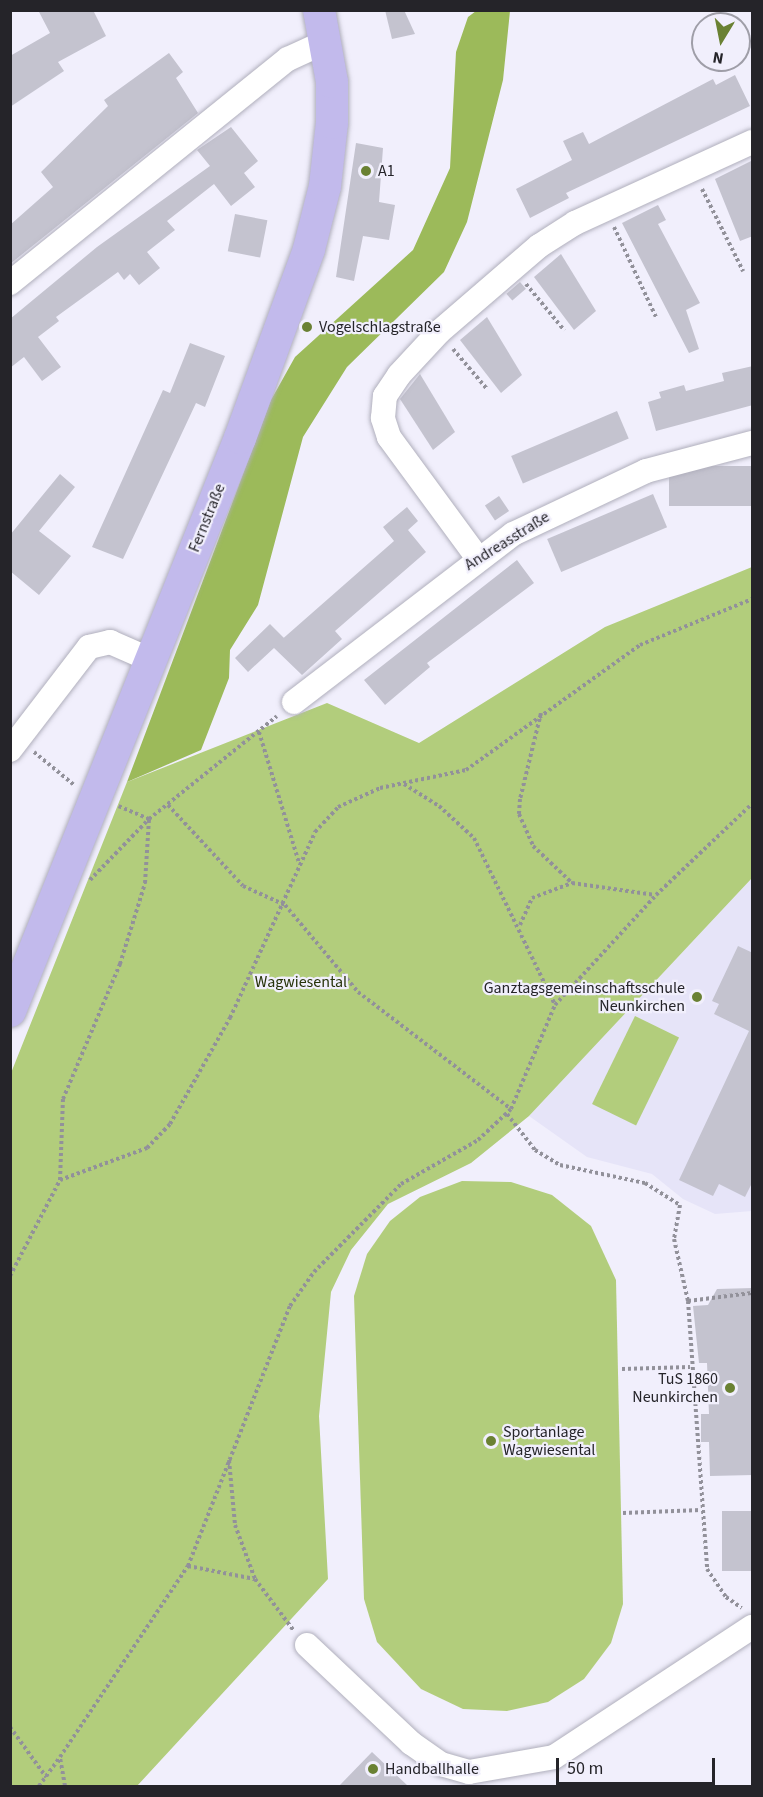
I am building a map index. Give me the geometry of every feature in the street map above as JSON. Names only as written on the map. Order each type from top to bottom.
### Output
[{"type":"main road","name":"Fernstraße","points":[[10,1011],[98,796],[149,659],[240,438],[309,249],[325,186],[332,123],[325,42],[319,10]]},
{"type":"street","points":[[10,283],[288,59],[325,42]]},
{"type":"street","points":[[477,557],[424,490],[383,418],[386,396],[395,382],[439,332],[510,265],[606,210],[753,142]]},
{"type":"street","name":"Andreasstraße","points":[[294,702],[477,557],[560,508],[646,471],[753,443]]},
{"type":"street","points":[[16,744],[90,647],[110,642],[149,659]]},
{"type":"street","points":[[307,1646],[411,1743],[441,1764],[469,1772],[555,1757],[753,1627]]},
{"type":"path","points":[[692,170],[743,271]]},
{"type":"path","points":[[606,210],[656,317]]},
{"type":"path","points":[[510,265],[564,330]]},
{"type":"path","points":[[439,332],[487,389]]},
{"type":"path","points":[[60,1180],[147,1148],[170,1124],[285,905],[299,863],[315,832],[338,807],[356,795],[466,770],[541,712],[640,645],[753,599]]},
{"type":"path","points":[[62,886],[81,885],[103,873],[149,819],[294,702]]},
{"type":"path","points":[[541,712],[519,814],[533,846],[572,883]]},
{"type":"path","points":[[259,732],[299,863]]},
{"type":"path","points":[[16,744],[70,783]]},
{"type":"path","points":[[404,784],[439,806],[474,838],[520,925],[555,1005]]},
{"type":"path","points":[[98,796],[149,819]]},
{"type":"path","points":[[39,1786],[188,1566],[229,1456],[290,1306],[314,1272],[401,1184],[478,1140],[507,1114],[555,1005],[656,895],[753,804]]},
{"type":"path","points":[[168,805],[243,886],[285,905],[358,992],[511,1109]]},
{"type":"path","points":[[10,1276],[60,1180],[63,1099],[123,954],[145,883],[149,819]]},
{"type":"path","points":[[520,925],[532,898],[572,883],[656,895]]},
{"type":"path","points":[[507,1114],[535,1150],[560,1165],[645,1183],[680,1205],[674,1239],[688,1301],[690,1367],[707,1569],[726,1597],[753,1614]]},
{"type":"path","points":[[688,1301],[753,1293]]},
{"type":"path","points":[[622,1369],[690,1367]]},
{"type":"path","points":[[229,1456],[235,1525],[255,1579],[307,1646]]},
{"type":"path","points":[[624,1513],[701,1510]]},
{"type":"path","points":[[188,1566],[255,1579]]},
{"type":"path","points":[[10,1727],[46,1776]]},
{"type":"path","points":[[60,1758],[65,1786]]},
{"type":"shaded area","name":"Ganztagsgemeinschaftsschule Neunkirchen","points":[[752,878],[752,1211],[715,1214],[683,1199],[652,1174],[587,1157],[529,1116]]},
{"type":"green space","points":[[476,11],[510,11],[503,80],[467,222],[444,272],[347,367],[303,437],[258,605],[230,650],[229,678],[201,750],[127,782],[271,400],[295,357],[413,250],[450,168],[456,52],[468,17]]},
{"type":"green space","name":"Wagwiesental","points":[[752,567],[752,878],[529,1116],[471,1163],[388,1204],[351,1250],[331,1292],[319,1416],[328,1579],[137,1786],[11,1786],[11,1073],[127,782],[327,703],[419,743],[605,627]]},
{"type":"green space","points":[[635,1016],[679,1037],[636,1126],[592,1104]]},
{"type":"green space","name":"Sportanlage Wagwiesental","points":[[462,1181],[511,1182],[552,1195],[591,1226],[616,1280],[623,1604],[611,1643],[584,1679],[548,1702],[507,1711],[463,1709],[421,1689],[377,1642],[364,1599],[354,1296],[367,1254],[390,1221],[420,1197]]},
{"type":"building","points":[[38,10],[93,10],[106,36],[58,62],[64,71],[10,107],[10,56],[50,33]]},
{"type":"building","points":[[385,10],[404,10],[415,34],[392,39]]},
{"type":"building","points":[[169,53],[183,72],[176,78],[198,113],[10,264],[10,225],[53,187],[41,172],[108,106],[104,100]]},
{"type":"building","points":[[735,75],[750,106],[566,193],[569,198],[530,218],[516,189],[572,160],[563,141],[583,132],[589,144],[713,79],[716,85]]},
{"type":"building","points":[[231,127],[258,161],[244,173],[255,187],[231,206],[214,184],[167,221],[175,230],[147,252],[160,268],[139,285],[130,274],[124,280],[118,272],[56,317],[59,321],[38,337],[61,367],[42,381],[24,357],[10,368],[10,319],[97,247],[210,166],[197,150]]},
{"type":"building","points":[[356,143],[383,148],[379,202],[395,205],[389,240],[363,236],[354,281],[336,277]]},
{"type":"building","points":[[753,160],[753,236],[740,241],[715,179]]},
{"type":"building","points":[[658,205],[666,220],[658,224],[700,303],[686,310],[699,349],[689,353],[622,223]]},
{"type":"building","points":[[235,214],[267,220],[260,258],[228,251]]},
{"type":"building","points":[[561,254],[596,311],[574,330],[534,277]]},
{"type":"building","points":[[520,282],[526,289],[512,301],[506,294]]},
{"type":"building","points":[[487,317],[522,375],[501,393],[460,340]]},
{"type":"building","points":[[190,343],[225,356],[205,407],[196,403],[123,559],[92,547],[163,390],[170,393]]},
{"type":"building","points":[[753,366],[753,405],[656,431],[648,402],[661,398],[659,392],[684,385],[686,391],[724,381],[722,373]]},
{"type":"building","points":[[420,374],[455,432],[433,450],[400,399]]},
{"type":"building","points":[[617,411],[629,439],[523,484],[511,456]]},
{"type":"building","points":[[669,466],[752,466],[752,506],[669,506]]},
{"type":"building","points":[[60,474],[75,487],[39,531],[71,556],[39,595],[10,571],[10,535]]},
{"type":"building","points":[[653,494],[667,527],[561,572],[547,539]]},
{"type":"building","points":[[499,496],[509,511],[495,520],[485,506]]},
{"type":"building","points":[[407,507],[418,521],[408,530],[426,552],[335,631],[342,639],[302,675],[274,648],[248,672],[235,658],[270,624],[284,638],[394,541],[383,527]]},
{"type":"building","points":[[517,560],[534,583],[427,663],[430,667],[385,705],[364,680]]},
{"type":"building","points":[[738,946],[753,953],[753,1181],[745,1197],[719,1184],[713,1196],[679,1180],[749,1031],[714,1014],[719,1004],[712,1001]]},
{"type":"building","name":"TuS 1860 Neunkirchen","points":[[753,1288],[753,1475],[710,1476],[709,1442],[701,1442],[701,1414],[709,1414],[707,1363],[699,1363],[693,1306],[708,1305],[717,1289]]},
{"type":"building","points":[[722,1511],[752,1511],[752,1571],[722,1571]]},
{"type":"building","name":"Handballhalle","points":[[372,1752],[408,1786],[339,1786]]},
{"type":"place","name":"A1","points":[[366,171]]},
{"type":"place","name":"Vogelschlagstraße","points":[[307,327]]},
{"type":"place","name":"Ganztagsgemeinschaftsschule Neunkirchen","points":[[697,997]]},
{"type":"place","name":"TuS 1860 Neunkirchen","points":[[730,1388]]},
{"type":"place","name":"Sportanlage Wagwiesental","points":[[491,1441]]},
{"type":"place","name":"Handballhalle","points":[[373,1769]]}]
